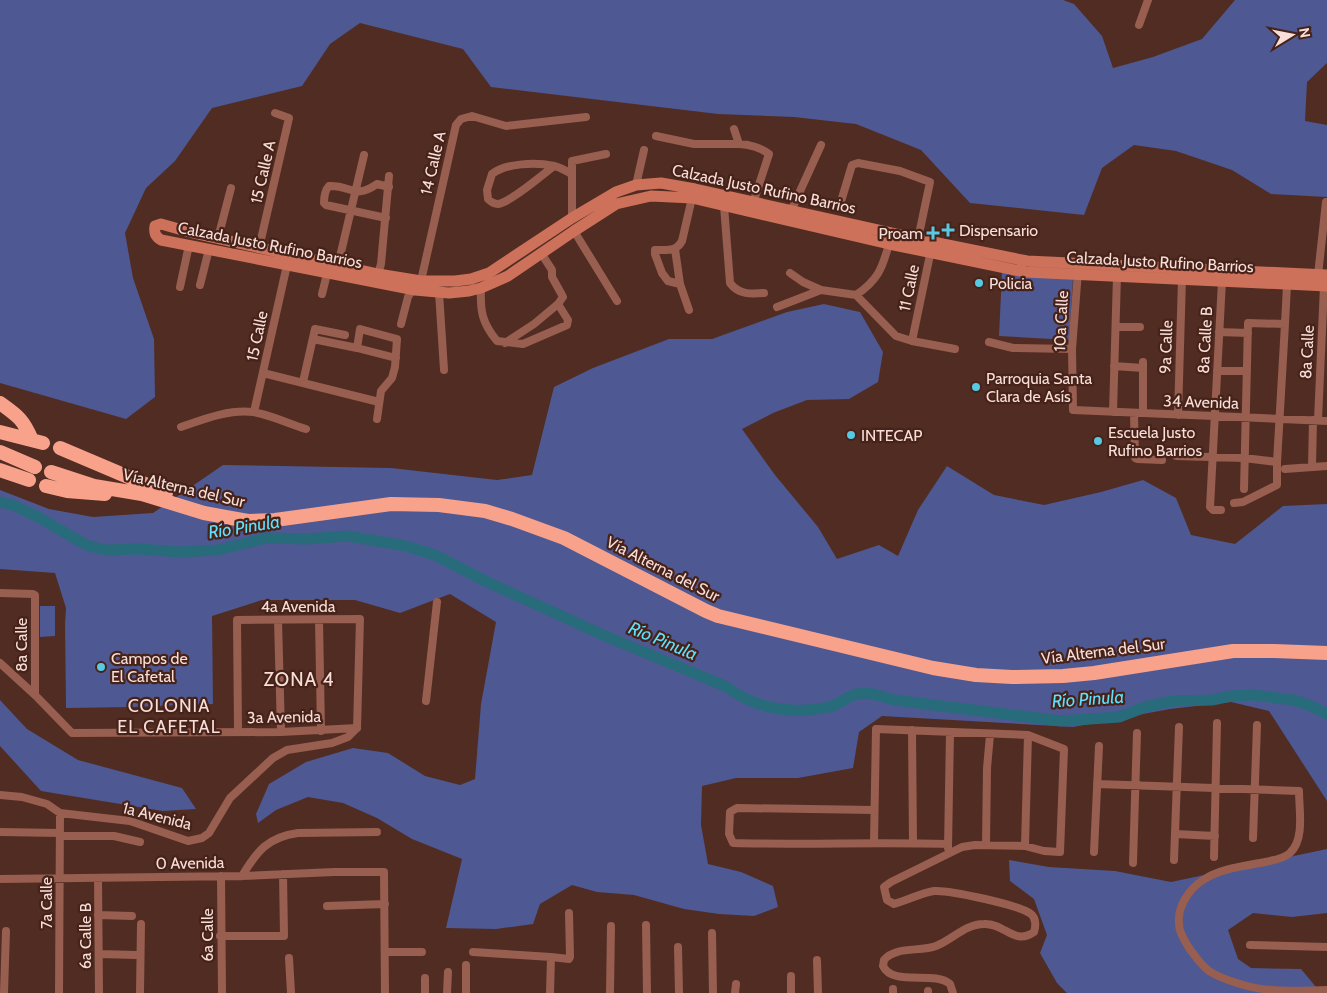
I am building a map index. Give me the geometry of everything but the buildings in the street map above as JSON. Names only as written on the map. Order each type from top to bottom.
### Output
[{"type":"highway","points":[[0,403],[20,417],[38,442],[0,432]]},
{"type":"highway","name":"Vía Alterna del Sur","points":[[60,448],[158,490],[206,506],[233,512],[258,514],[296,511],[390,497],[440,497],[487,504],[534,517],[551,528],[719,609],[880,650],[960,666],[1004,670],[1039,670],[1092,665],[1234,644],[1274,643],[1327,646]]},
{"type":"highway","points":[[0,452],[34,467]]},
{"type":"highway","points":[[0,470],[30,480]]},
{"type":"highway","name":"Vía Alterna del Sur","points":[[49,479],[142,494],[204,513],[248,521],[275,520],[391,504],[424,504],[485,511],[551,528]]},
{"type":"highway","name":"Vía Alterna del Sur","points":[[566,535],[718,616],[888,658],[959,672],[1012,677],[1063,676],[1094,673],[1233,651],[1327,653]]},
{"type":"street","points":[[1140,25],[1148,0]]},
{"type":"street","name":"15 Calle A","points":[[259,248],[289,118],[275,113]]},
{"type":"street","name":"14 Calle A","points":[[421,281],[456,125],[461,119],[472,116],[506,126],[586,117]]},
{"type":"street","points":[[734,129],[739,144]]},
{"type":"street","points":[[656,136],[694,144],[746,144],[769,154],[753,203]]},
{"type":"street","points":[[792,211],[821,145]]},
{"type":"street","points":[[636,185],[644,150]]},
{"type":"street","points":[[572,218],[572,161],[606,154]]},
{"type":"street","points":[[338,265],[364,155]]},
{"type":"street","points":[[839,208],[852,164],[858,163],[900,171],[930,182],[918,239]]},
{"type":"street","points":[[554,166],[508,200],[498,204],[492,203],[488,199],[487,190],[492,174],[506,166],[524,164],[554,166],[572,174]]},
{"type":"street","points":[[378,274],[386,218],[389,176]]},
{"type":"street","name":"Calzada Justo Rufino Barrios","points":[[931,247],[918,239],[753,203],[706,196],[661,183],[636,185],[616,192],[512,256],[489,273],[471,279],[455,281],[421,281],[378,274],[357,274],[327,274],[158,238],[154,232],[156,226],[161,224],[232,242],[338,265],[357,274],[412,290],[439,292],[469,291],[496,282],[616,204],[651,196],[692,198],[706,196],[724,206],[889,244],[931,247],[1117,276],[1287,285],[1324,280]]},
{"type":"street","points":[[386,218],[324,204],[327,188],[333,186],[363,192],[377,184],[389,186]]},
{"type":"street","points":[[218,238],[230,188]]},
{"type":"street","points":[[680,284],[668,281],[662,274],[654,254],[656,250],[675,249],[682,241],[692,198]]},
{"type":"street","name":"8a Calle","points":[[1312,467],[1316,420],[1323,376],[1326,202]]},
{"type":"street","points":[[724,206],[730,283],[736,290],[742,292],[764,293]]},
{"type":"street","points":[[574,230],[617,301]]},
{"type":"street","points":[[230,254],[232,242]]},
{"type":"street","points":[[856,295],[871,284],[883,265],[889,244]]},
{"type":"street","points":[[180,287],[189,245]]},
{"type":"street","name":"11 Calle","points":[[912,341],[931,247]]},
{"type":"street","points":[[200,284],[209,249]]},
{"type":"street","points":[[675,249],[680,284],[690,310]]},
{"type":"street","points":[[505,343],[534,324],[558,304],[563,297],[552,277],[552,270],[541,253]]},
{"type":"street","points":[[512,256],[519,268]]},
{"type":"street","name":"15 Calle","points":[[254,412],[287,265]]},
{"type":"street","name":"Calzada Justo Rufino Barrios","points":[[1078,269],[1324,280]]},
{"type":"street","name":"10a Calle","points":[[1073,410],[1072,350],[1078,269]]},
{"type":"street","points":[[790,272],[803,282],[821,290],[856,295],[896,336],[955,349]]},
{"type":"street","points":[[322,294],[327,274]]},
{"type":"street","points":[[1113,412],[1117,276]]},
{"type":"street","name":"9a Calle","points":[[1178,415],[1182,279]]},
{"type":"street","name":"8a Calle B","points":[[1221,510],[1210,508],[1222,281]]},
{"type":"street","points":[[1234,503],[1243,502],[1277,484],[1278,419],[1287,285]]},
{"type":"street","points":[[481,288],[480,308],[489,330],[497,341],[505,343],[523,344],[568,325],[568,320],[558,304]]},
{"type":"street","points":[[401,324],[412,290]]},
{"type":"street","points":[[777,307],[821,290]]},
{"type":"street","points":[[439,292],[444,370]]},
{"type":"street","points":[[1244,489],[1248,323],[1285,324]]},
{"type":"street","points":[[1116,326],[1140,327]]},
{"type":"street","points":[[303,382],[315,329],[345,335]]},
{"type":"street","points":[[357,348],[360,329],[397,339],[395,367],[392,378],[382,390],[377,419]]},
{"type":"street","points":[[1219,332],[1248,333]]},
{"type":"street","points":[[313,339],[396,358]]},
{"type":"street","points":[[989,342],[1013,348],[1072,350]]},
{"type":"street","points":[[1114,366],[1143,365],[1143,413]]},
{"type":"street","points":[[1217,370],[1247,371]]},
{"type":"street","points":[[263,373],[379,402]]},
{"type":"street","name":"34 Avenida","points":[[1073,410],[1327,421]]},
{"type":"street","points":[[181,427],[218,415],[254,412],[306,429]]},
{"type":"street","points":[[1134,413],[1135,458],[1162,460]]},
{"type":"street","points":[[1176,456],[1244,458],[1277,462]]},
{"type":"street","points":[[1285,469],[1327,466]]},
{"type":"street","name":"8a Calle","points":[[0,593],[35,595],[35,695]]},
{"type":"street","points":[[426,701],[437,602]]},
{"type":"street","name":"4a Avenida","points":[[238,731],[237,620],[360,619],[357,728]]},
{"type":"street","points":[[278,620],[282,732]]},
{"type":"street","points":[[319,620],[321,731]]},
{"type":"street","name":"3a Avenida","points":[[0,663],[72,733],[282,732],[357,728]]},
{"type":"street","points":[[1214,857],[1217,723]]},
{"type":"street","points":[[1253,838],[1257,725]]},
{"type":"street","points":[[1174,860],[1179,727]]},
{"type":"street","name":"1a Avenida","points":[[0,795],[22,797],[47,804],[60,813],[130,821],[188,841],[202,838],[210,833],[230,798],[273,758],[287,750],[332,743],[348,737],[357,728]]},
{"type":"street","points":[[874,842],[876,729],[1028,736],[1064,749],[1060,852],[1044,851],[1025,846],[986,844],[962,848],[887,884],[884,891],[887,900],[894,904],[933,891],[1019,908],[1031,914],[1035,923],[1034,932],[1024,938],[994,925],[977,924],[936,946],[893,953],[884,960],[883,966],[886,972],[896,976],[942,979],[950,984],[953,993]]},
{"type":"street","points":[[912,730],[913,843]]},
{"type":"street","points":[[948,855],[950,732]]},
{"type":"street","points":[[1132,863],[1137,733]]},
{"type":"street","points":[[986,844],[987,768],[990,735]]},
{"type":"street","points":[[1025,846],[1028,736]]},
{"type":"street","points":[[1094,852],[1099,746]]},
{"type":"street","points":[[1097,784],[1299,792],[1297,843],[1289,854],[1282,858],[1222,871],[1203,880],[1190,893],[1180,909],[1180,930],[1191,951],[1204,966],[1230,981],[1270,990],[1327,990]]},
{"type":"street","points":[[874,810],[737,808],[730,812],[729,834],[734,843],[802,845],[874,842],[947,844]]},
{"type":"street","name":"7a Calle","points":[[59,993],[60,813]]},
{"type":"street","points":[[0,832],[114,836],[140,842]]},
{"type":"street","points":[[242,876],[252,858],[262,848],[275,839],[286,835],[298,833],[377,832]]},
{"type":"street","points":[[1176,834],[1215,836]]},
{"type":"street","name":"0 Avenida","points":[[0,879],[384,872],[385,904]]},
{"type":"street","points":[[220,936],[284,936],[283,874]]},
{"type":"street","name":"6a Calle","points":[[221,876],[220,936],[222,993]]},
{"type":"street","name":"6a Calle B","points":[[98,878],[99,993]]},
{"type":"street","points":[[327,906],[385,904],[385,993]]},
{"type":"street","points":[[472,952],[569,959],[569,912]]},
{"type":"street","points":[[98,915],[132,916]]},
{"type":"street","points":[[140,993],[141,924]]},
{"type":"street","points":[[646,925],[647,993]]},
{"type":"street","points":[[610,993],[611,926]]},
{"type":"street","points":[[4,993],[6,931]]},
{"type":"street","points":[[712,934],[713,993]]},
{"type":"street","points":[[1250,945],[1327,947]]},
{"type":"street","points":[[678,946],[679,993]]},
{"type":"street","points":[[385,952],[422,952]]},
{"type":"street","points":[[99,954],[136,955]]},
{"type":"street","points":[[550,993],[551,957]]},
{"type":"street","points":[[289,958],[291,993]]},
{"type":"street","points":[[817,960],[818,993]]},
{"type":"street","points":[[466,966],[466,993]]},
{"type":"street","points":[[447,993],[448,972]]},
{"type":"street","points":[[791,976],[791,993]]},
{"type":"street","points":[[425,978],[425,993]]},
{"type":"shaded area","points":[[0,0],[1063,0],[1074,4],[1102,36],[1113,68],[1153,57],[1202,39],[1235,0],[1327,0],[1327,63],[1307,82],[1305,121],[1327,125],[1327,197],[1271,194],[1232,170],[1176,151],[1134,145],[1102,168],[1084,215],[970,203],[921,150],[856,124],[794,117],[718,114],[491,87],[463,49],[360,23],[330,44],[302,86],[212,108],[175,161],[146,188],[125,233],[133,278],[154,339],[155,397],[126,419],[0,383]]},
{"type":"shaded area","points":[[1002,273],[1073,278],[1069,340],[999,336]]},
{"type":"shaded area","points":[[824,304],[860,312],[883,352],[878,382],[849,399],[807,400],[773,413],[742,429],[775,475],[818,527],[837,559],[879,545],[898,556],[918,510],[947,466],[994,495],[1044,505],[1143,480],[1176,498],[1191,535],[1235,544],[1283,506],[1327,504],[1327,801],[1269,711],[1231,702],[1170,709],[1073,727],[882,716],[859,732],[853,768],[798,778],[736,778],[702,786],[701,825],[708,864],[741,872],[773,886],[778,907],[754,916],[719,914],[684,909],[634,895],[597,892],[572,885],[540,904],[533,924],[496,929],[446,928],[462,859],[412,839],[377,818],[343,803],[308,797],[276,810],[258,823],[256,814],[269,784],[306,762],[353,748],[388,753],[425,776],[460,785],[475,779],[481,704],[496,622],[450,594],[400,613],[355,600],[262,600],[212,616],[213,704],[66,708],[66,608],[55,573],[0,569],[0,490],[49,509],[93,517],[153,513],[223,465],[391,468],[497,480],[532,475],[554,387],[593,368],[669,339],[712,339],[787,312]]},
{"type":"shaded area","points":[[40,606],[55,606],[55,636],[40,637]]},
{"type":"shaded area","points":[[0,700],[27,729],[78,760],[182,788],[196,809],[163,811],[41,791],[0,746]]},
{"type":"shaded area","points":[[1327,849],[1327,913],[1292,917],[1253,913],[1228,930],[1238,959],[1251,968],[1301,969],[1321,993],[1067,993],[1057,983],[1040,953],[1047,935],[1034,899],[1010,881],[1009,860],[1049,867],[1115,871],[1171,882]]},
{"type":"waterway","name":"Río Pinula","points":[[0,502],[13,505],[38,517],[86,545],[106,550],[139,549],[180,552],[218,550],[267,538],[307,539],[348,536],[406,546],[435,555],[485,581],[603,635],[727,687],[750,701],[775,708],[789,710],[816,709],[833,706],[853,695],[866,693],[894,700],[1061,721],[1119,717],[1145,707],[1173,701],[1212,700],[1231,696],[1254,695],[1293,700],[1327,714]]},
{"type":"place","name":"Dispensario","points":[[948,230]]},
{"type":"place","name":"Proam","points":[[933,233]]},
{"type":"place","name":"Policia","points":[[979,283]]},
{"type":"place","name":"Parroquia Santa Clara de Asís","points":[[976,387]]},
{"type":"place","name":"INTECAP","points":[[851,435]]},
{"type":"place","name":"Escuela Justo Rufino Barrios","points":[[1098,441]]},
{"type":"place","name":"Campos de El Cafetal","points":[[101,667]]},
{"type":"district","name":"ZONA 4","points":[[299,679]]},
{"type":"district","name":"COLONIA EL CAFETAL","points":[[169,716]]}]
